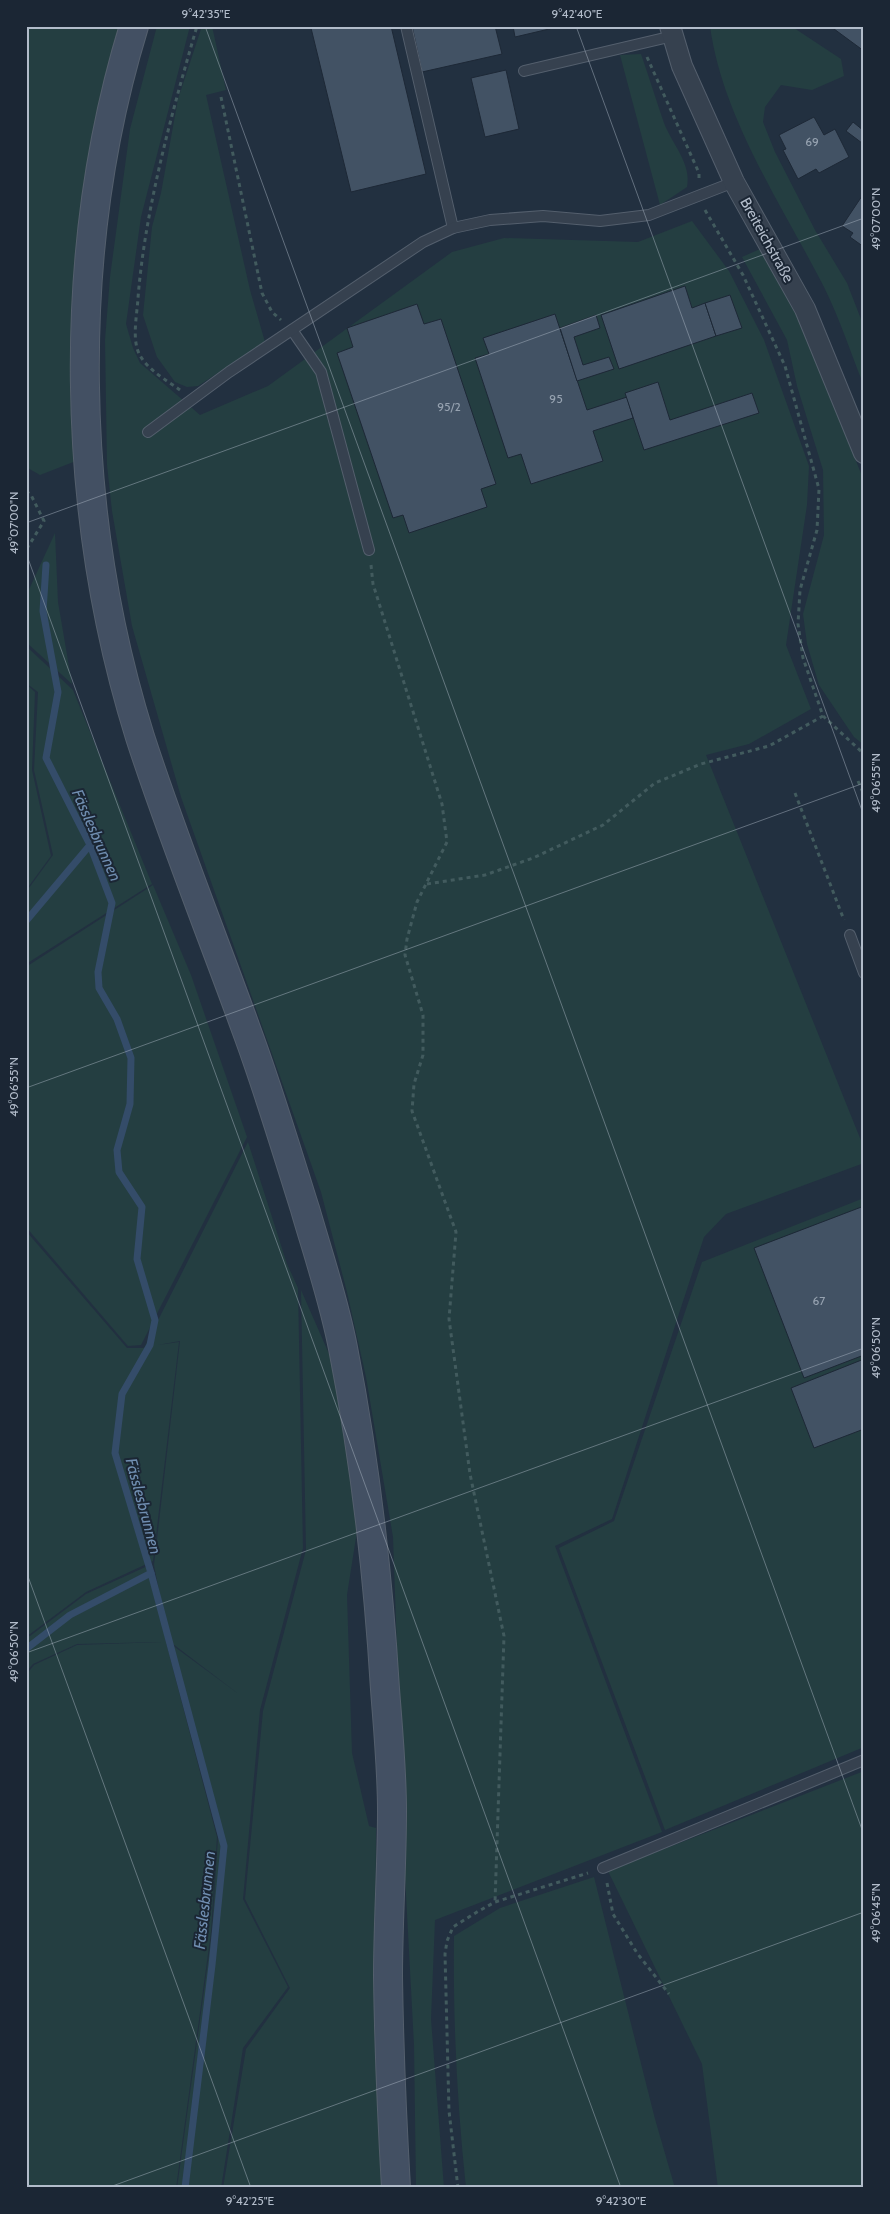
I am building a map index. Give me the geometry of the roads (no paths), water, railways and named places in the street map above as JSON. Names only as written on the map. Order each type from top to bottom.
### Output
[{"type":"main road","points":[[134,26],[110,114],[98,186],[90,258],[85,329],[85,400],[96,533],[106,602],[127,692],[164,804],[248,1035],[283,1139],[342,1340],[370,1514],[380,1615],[392,1806],[388,1975],[396,2188]]},
{"type":"street","name":"Breiteichstraße","points":[[671,31],[682,66],[734,182],[805,309],[864,453]]},
{"type":"lane","points":[[406,26],[453,228]]},
{"type":"lane","points":[[524,71],[642,44],[671,31]]},
{"type":"lane","points":[[148,432],[192,399],[423,242],[453,228],[490,220],[543,216],[600,221],[649,215],[734,182]]},
{"type":"lane","points":[[292,330],[321,372],[369,550]]},
{"type":"lane","points":[[850,935],[864,973]]},
{"type":"lane","points":[[604,1868],[864,1760]]},
{"type":"waterway","name":"Fässlesbrunnen","points":[[46,565],[43,611],[58,692],[46,758],[90,845],[112,903],[98,972],[99,988],[117,1019],[131,1058],[130,1104],[117,1150],[119,1172],[142,1207],[137,1259],[155,1320],[150,1345],[122,1394],[115,1453],[151,1573],[224,1846],[212,1965],[185,2188]]},
{"type":"waterway","points":[[26,921],[90,845]]},
{"type":"waterway","points":[[26,1649],[70,1615],[151,1573]]}]
